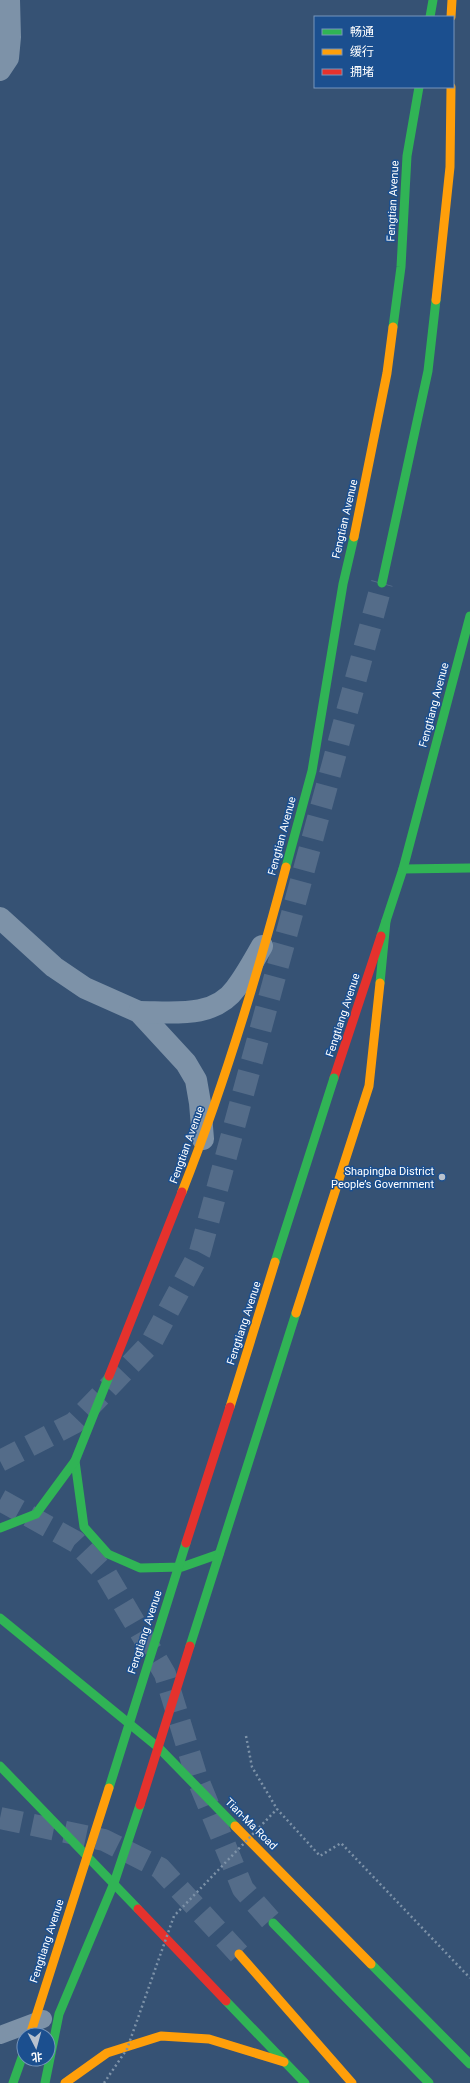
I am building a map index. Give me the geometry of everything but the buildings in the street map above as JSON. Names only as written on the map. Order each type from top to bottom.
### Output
[{"type":"main road","points":[[430,16],[433,0]]},
{"type":"main road","points":[[452,0],[452,16]]},
{"type":"main road","name":"Fengtian Avenue","points":[[0,1528],[36,1514],[75,1461],[203,1139],[267,939],[312,771],[343,584],[367,478],[387,373],[401,267],[407,156],[419,88]]},
{"type":"main road","points":[[382,583],[428,371],[450,167],[451,88]]},
{"type":"main road","name":"Fengtiang Avenue","points":[[33,2027],[334,1078],[403,869],[470,616]]},
{"type":"main road","points":[[403,869],[470,868]]},
{"type":"main road","points":[[45,2083],[59,2014],[114,1883],[159,1748],[219,1554],[369,1086],[386,921]]},
{"type":"main road","points":[[75,1461],[84,1527],[108,1554],[140,1568],[182,1567],[219,1554]]},
{"type":"main road","name":"Tian-Ma Road","points":[[0,1618],[159,1748],[470,2064]]},
{"type":"main road","points":[[0,1766],[305,2083]]},
{"type":"main road","points":[[273,1923],[429,2083]]},
{"type":"main road","points":[[239,1954],[352,2083]]},
{"type":"main road","points":[[65,2083],[107,2053],[161,2036],[209,2039],[287,2063]]},
{"type":"main road","points":[[13,2083],[19,2067]]},
{"type":"street","points":[[0,70],[8,58],[10,37],[9,0]]},
{"type":"street","points":[[0,918],[54,967],[85,988],[139,1012],[186,1063],[196,1080],[200,1103],[203,1139]]},
{"type":"street","points":[[139,1012],[190,1012],[208,1010],[221,1003],[236,989],[267,939]]},
{"type":"lane","points":[[0,2035],[59,2014]]},
{"type":"path","points":[[246,1736],[252,1767],[277,1809],[320,1856],[341,1843],[470,1978]]},
{"type":"path","points":[[104,2083],[127,2049],[174,1916],[277,1809]]},
{"type":"tunnel","points":[[0,1461],[74,1423],[151,1343],[200,1252],[382,583]]},
{"type":"tunnel","points":[[0,1500],[76,1542],[106,1574],[165,1674],[196,1775],[243,1889],[273,1923]]},
{"type":"tunnel","points":[[0,1818],[104,1840],[160,1868],[239,1954]]},
{"type":"traffic: fast","points":[[430,16],[433,0]]},
{"type":"traffic: fast","points":[[393,327],[401,267],[407,156],[419,88]]},
{"type":"traffic: fast","points":[[382,583],[428,371],[436,300]]},
{"type":"traffic: fast","points":[[286,867],[312,771],[343,584],[354,537]]},
{"type":"traffic: fast","points":[[381,936],[403,869],[470,616]]},
{"type":"traffic: fast","points":[[403,869],[470,868]]},
{"type":"traffic: fast","points":[[380,983],[386,921]]},
{"type":"traffic: fast","points":[[275,1262],[334,1078]]},
{"type":"traffic: fast","points":[[190,1646],[296,1313]]},
{"type":"traffic: fast","points":[[0,1528],[36,1514],[75,1461],[109,1376]]},
{"type":"traffic: fast","points":[[75,1461],[84,1527],[108,1554],[140,1568],[182,1567],[219,1554]]},
{"type":"traffic: fast","points":[[109,1788],[186,1543]]},
{"type":"traffic: fast","points":[[0,1618],[159,1748],[235,1826]]},
{"type":"traffic: fast","points":[[0,1766],[138,1909]]},
{"type":"traffic: fast","points":[[45,2083],[59,2014],[114,1883],[140,1805]]},
{"type":"traffic: fast","points":[[273,1923],[429,2083]]},
{"type":"traffic: fast","points":[[371,1964],[470,2064]]},
{"type":"traffic: fast","points":[[226,2001],[305,2083]]},
{"type":"traffic: fast","points":[[13,2083],[19,2067]]},
{"type":"traffic: slow","points":[[451,16],[452,0]]},
{"type":"traffic: slow","points":[[436,300],[450,167],[451,88]]},
{"type":"traffic: slow","points":[[354,537],[387,373],[393,327]]},
{"type":"traffic: slow","points":[[182,1192],[226,1072],[286,867]]},
{"type":"traffic: slow","points":[[296,1313],[369,1086],[380,983]]},
{"type":"traffic: slow","points":[[230,1407],[275,1262]]},
{"type":"traffic: slow","points":[[33,2027],[109,1788]]},
{"type":"traffic: slow","points":[[235,1826],[371,1964]]},
{"type":"traffic: slow","points":[[239,1954],[352,2083]]},
{"type":"traffic: slow","points":[[65,2083],[107,2053],[161,2036],[209,2039],[284,2062]]},
{"type":"traffic: jam","points":[[334,1078],[381,936]]},
{"type":"traffic: jam","points":[[109,1376],[182,1192]]},
{"type":"traffic: jam","points":[[186,1543],[230,1407]]},
{"type":"traffic: jam","points":[[140,1805],[190,1646]]},
{"type":"traffic: jam","points":[[138,1909],[226,2001]]},
{"type":"place","name":"Shapingba District People’s Government","points":[[442,1177]]}]
